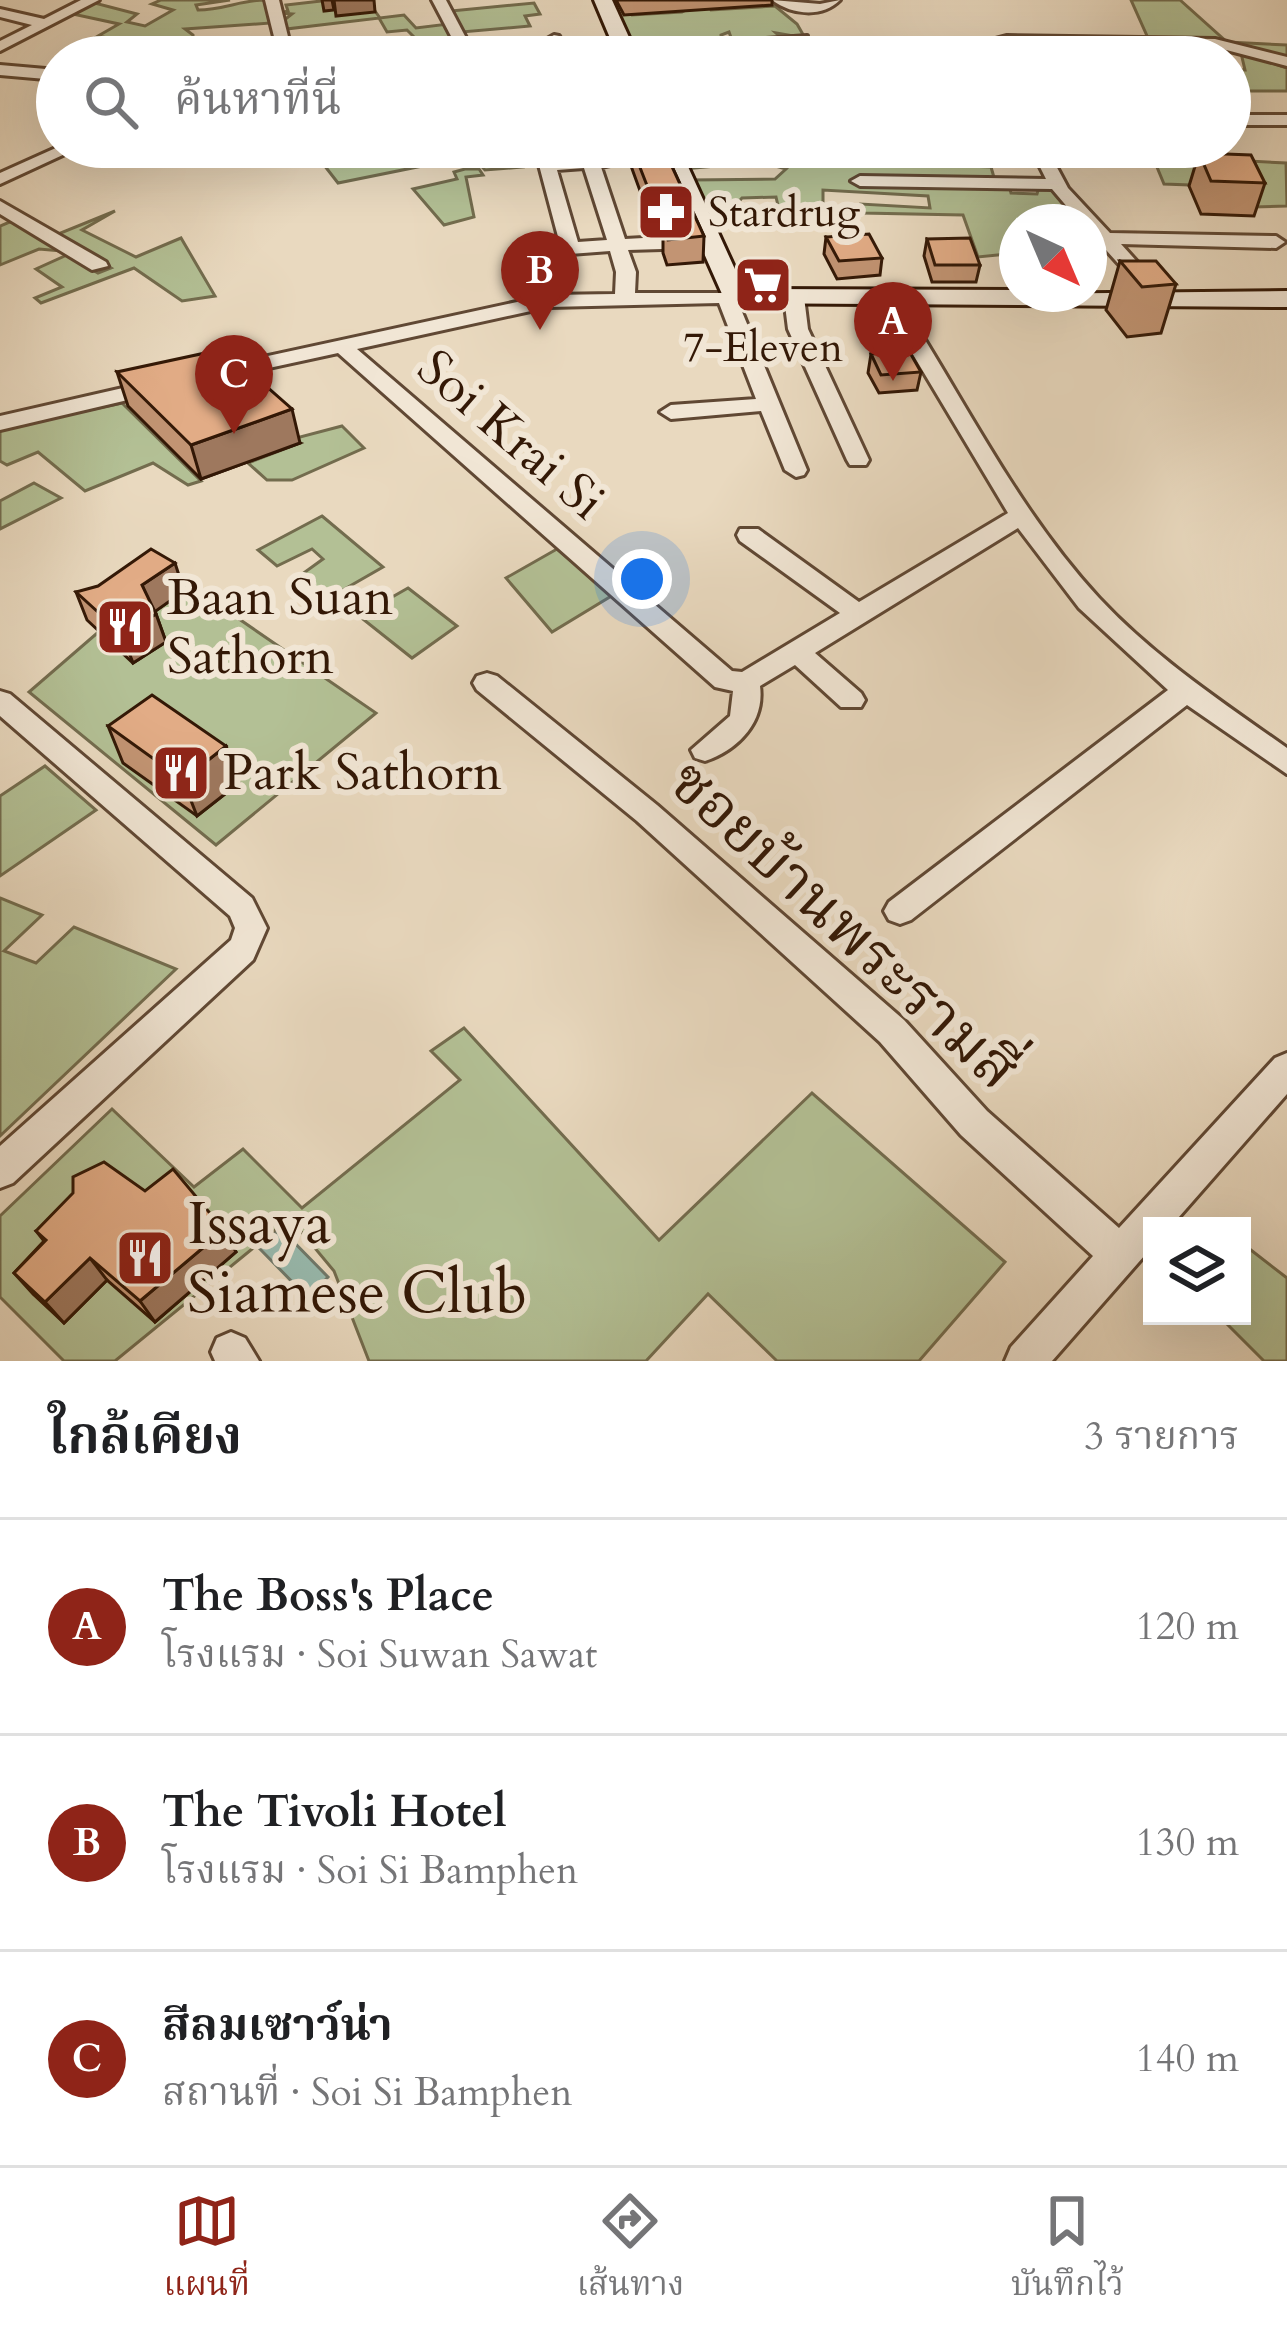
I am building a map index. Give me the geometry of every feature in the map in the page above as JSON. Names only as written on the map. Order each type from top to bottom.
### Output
[{"type":"street","points":[[0,47],[92,0]]},
{"type":"street","points":[[272,0],[281,36]]},
{"type":"street","points":[[440,0],[458,36]]},
{"type":"street","points":[[603,0],[619,36]]},
{"type":"street","points":[[779,0],[790,6],[823,8],[833,0]]},
{"type":"street","points":[[0,13],[43,22]]},
{"type":"street","points":[[1251,52],[1287,62]]},
{"type":"street","points":[[0,70],[36,74]]},
{"type":"street","points":[[1251,120],[1287,120]]},
{"type":"street","points":[[0,178],[36,162]]},
{"type":"street","points":[[548,168],[570,248],[662,243]]},
{"type":"street","points":[[593,168],[626,272],[625,298]]},
{"type":"street","points":[[675,168],[731,297],[796,470]]},
{"type":"street","points":[[1048,168],[1075,204]]},
{"type":"street","points":[[860,181],[1056,184]]},
{"type":"street","points":[[0,206],[99,266]]},
{"type":"street","points":[[1107,238],[1276,242]]},
{"type":"street","points":[[1107,238],[1158,299]]},
{"type":"street","points":[[888,296],[1023,514],[1088,602],[1186,691],[1287,763]]},
{"type":"street","points":[[0,423],[544,302],[888,296],[1287,298]]},
{"type":"street","points":[[794,297],[798,329],[858,460]]},
{"type":"street","name":"Soi Krai Si","points":[[342,346],[725,680],[746,682]]},
{"type":"street","points":[[671,412],[770,404]]},
{"type":"street","points":[[705,750],[745,720],[750,704],[746,682],[1023,514]]},
{"type":"street","points":[[748,536],[858,614]]},
{"type":"street","points":[[796,652],[851,700]]},
{"type":"street","name":"ซอยบ้านพระรามสี่","points":[[487,683],[647,813],[892,1031],[974,1123],[1120,1255]]},
{"type":"street","points":[[900,911],[1186,691]]},
{"type":"street","points":[[0,701],[241,907],[251,919],[253,933],[242,950],[0,1170]]},
{"type":"street","points":[[1025,1361],[1287,1069]]},
{"type":"green space","points":[[230,0],[196,5],[198,10],[265,0],[271,23],[185,29],[193,36],[98,36],[119,24],[68,13],[91,2],[137,14],[127,22],[145,26],[173,10],[152,4]]},
{"type":"green space","points":[[330,0],[339,15],[375,11],[380,18],[404,15],[416,28],[448,24],[454,36],[387,32],[379,18],[286,29],[283,21],[292,14],[280,13],[288,11],[286,5]]},
{"type":"green space","points":[[609,0],[622,0],[632,15],[682,12],[705,0],[711,10],[775,6],[804,36],[730,36],[729,32],[721,36],[628,36]]},
{"type":"green space","points":[[1131,0],[1180,0],[1220,36],[1147,36]]},
{"type":"green space","points":[[534,3],[540,14],[525,16],[530,26],[462,32],[451,11]]},
{"type":"green space","points":[[1251,43],[1287,45],[1287,60],[1251,50]]},
{"type":"green space","points":[[1251,56],[1287,68],[1287,91],[1251,91]]},
{"type":"green space","points":[[1251,161],[1286,163],[1287,206],[1253,207],[1243,187],[1164,184],[1157,168],[1251,168]]},
{"type":"green space","points":[[326,168],[412,168],[338,183]]},
{"type":"green space","points":[[782,168],[991,168],[995,181],[1009,186],[1011,193],[1037,194],[1039,187],[1055,188],[1069,204],[999,204],[999,255],[978,257],[963,215],[862,213],[861,204],[930,208],[928,196],[823,190],[823,210],[780,214],[776,197],[742,198],[733,208],[705,210],[691,180],[775,179],[786,169]]},
{"type":"green space","points":[[479,169],[483,175],[466,177],[474,217],[444,225],[413,189],[457,179],[454,172]]},
{"type":"green space","points":[[115,211],[82,230],[136,257],[181,238],[215,296],[182,301],[134,268],[41,303],[35,298],[62,287],[36,269],[67,255],[98,273],[111,268],[58,234]]},
{"type":"green space","points":[[12,221],[62,251],[39,249],[0,265],[0,226]]},
{"type":"green space","points":[[122,403],[201,481],[188,485],[153,463],[85,491],[38,452],[7,465],[0,461],[0,429]]},
{"type":"green space","points":[[342,426],[364,448],[292,480],[267,480],[248,463],[300,443],[296,438]]},
{"type":"green space","points":[[34,483],[61,498],[0,529],[0,501]]},
{"type":"green space","points":[[322,516],[383,567],[322,602],[300,585],[298,577],[323,559],[312,549],[277,566],[258,550]]},
{"type":"green space","points":[[557,549],[613,595],[552,632],[506,578]]},
{"type":"green space","points":[[169,571],[376,713],[216,845],[29,692]]},
{"type":"green space","points":[[408,588],[457,626],[412,658],[359,616]]},
{"type":"green space","points":[[45,766],[96,810],[0,876],[0,796]]},
{"type":"green space","points":[[0,898],[42,915],[4,951],[36,963],[74,927],[176,969],[0,1136]]},
{"type":"green space","points":[[464,1028],[659,1240],[812,1093],[1005,1262],[919,1361],[777,1361],[708,1294],[646,1361],[369,1361],[334,1271],[290,1218],[115,1361],[64,1361],[0,1297],[0,1216],[112,1109],[194,1187],[243,1149],[302,1208],[460,1080],[431,1051]]},
{"type":"green space","points":[[1251,1250],[1287,1278],[1287,1361],[1264,1361],[1228,1325],[1251,1325]]},
{"type":"water","points":[[281,1229],[328,1277],[308,1298],[258,1247]]},
{"type":"building","points":[[1251,155],[1265,183],[1211,181],[1205,168],[1251,168]]},
{"type":"building","points":[[640,168],[673,168],[704,236],[668,240],[663,228],[676,216],[655,206]]},
{"type":"building","points":[[869,234],[882,258],[839,261],[826,237]]},
{"type":"building","points":[[970,238],[980,265],[935,265],[927,239]]},
{"type":"building","points":[[1120,261],[1156,261],[1176,284],[1142,287]]},
{"type":"building","points":[[224,349],[292,409],[191,445],[117,372]]},
{"type":"building","points":[[909,351],[921,372],[881,375],[871,354]]},
{"type":"building","points":[[151,549],[175,563],[142,585],[156,614],[122,634],[76,592],[98,586]]},
{"type":"building","points":[[152,695],[226,746],[183,780],[108,726]]},
{"type":"building","name":"Issaya Siamese Club","points":[[104,1162],[145,1191],[173,1169],[224,1230],[140,1301],[90,1258],[45,1302],[14,1273],[46,1240],[36,1231],[73,1193],[73,1177]]},
{"type":"place","name":"Stardrug","points":[[666,212]]},
{"type":"place","name":"7-Eleven","points":[[763,285]]},
{"type":"place","name":"The Tivoli Hotel","points":[[540,330]]},
{"type":"place","name":"The Boss's Place","points":[[893,381]]},
{"type":"place","name":"สีลมเซาว์น่า","points":[[234,434]]},
{"type":"place","name":"Baan Suan Sathorn","points":[[125,627]]},
{"type":"place","name":"Park Sathorn","points":[[181,773]]},
{"type":"place","name":"Issaya Siamese Club","points":[[145,1258]]}]
